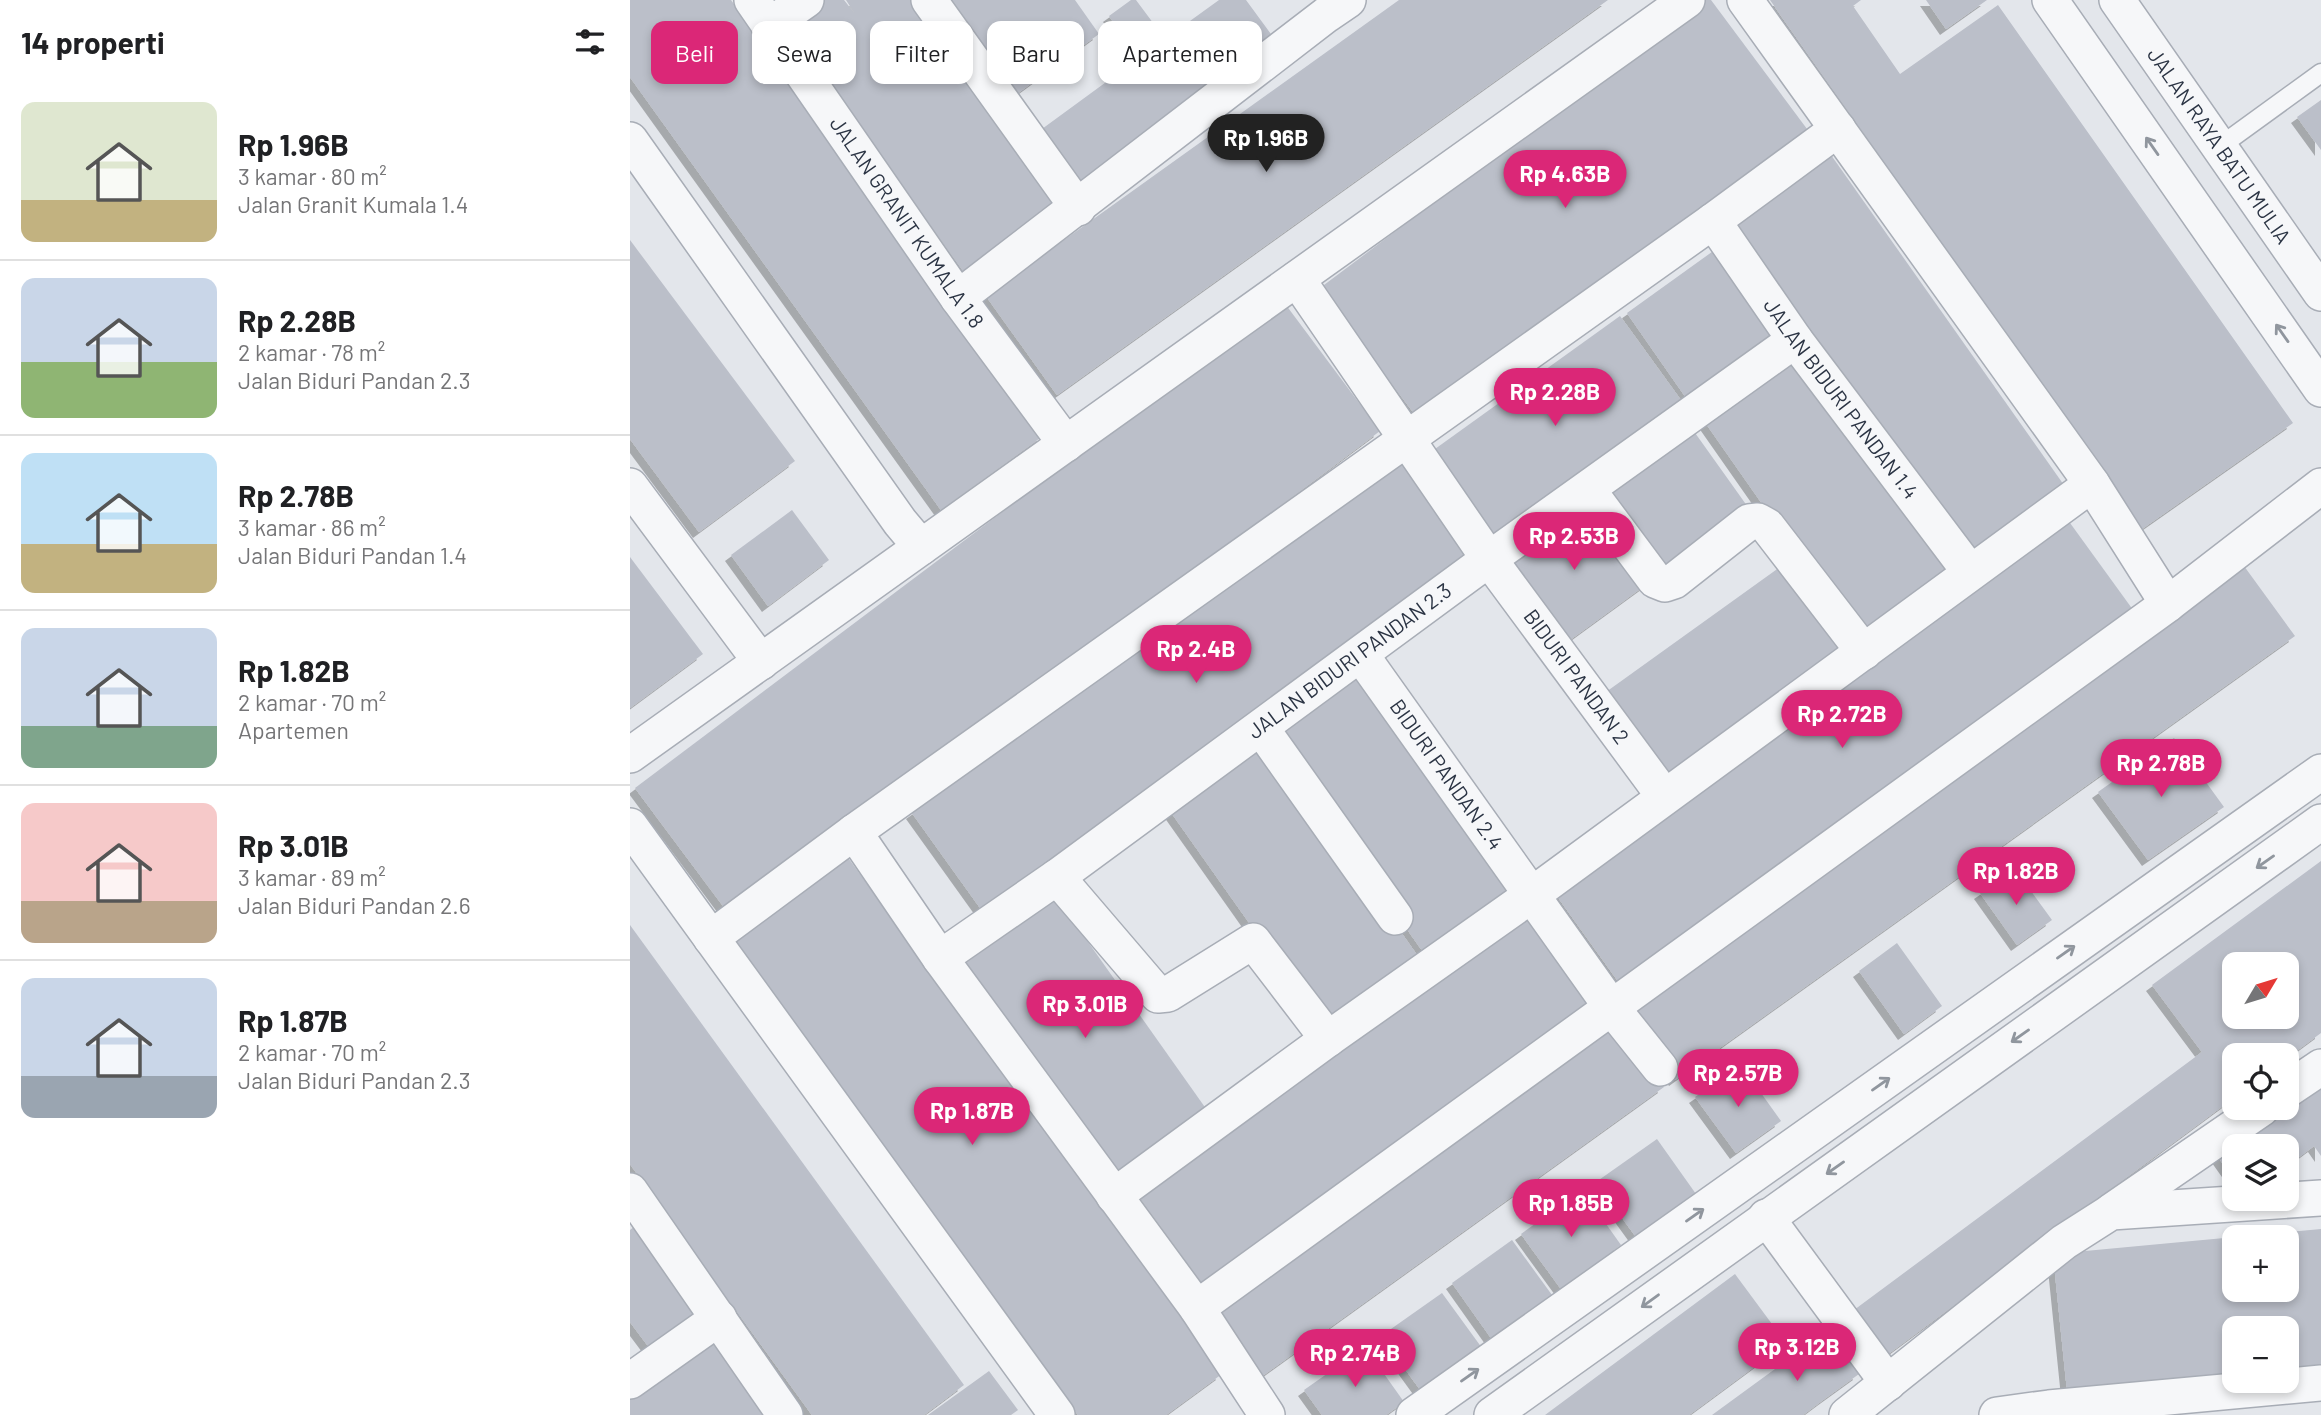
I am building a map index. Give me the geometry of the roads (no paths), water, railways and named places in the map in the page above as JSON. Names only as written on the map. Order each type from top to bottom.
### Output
[{"type":"street","points":[[761,13],[806,0]]},
{"type":"street","points":[[929,0],[1078,208]]},
{"type":"street","points":[[630,755],[1687,0]]},
{"type":"street","points":[[1745,0],[2092,484],[2168,604]]},
{"type":"street","points":[[2050,0],[2321,389]]},
{"type":"street","name":"JALAN RAYA BATU MULIA","points":[[2117,0],[2321,293]]},
{"type":"street","points":[[958,298],[1078,208],[1325,5]]},
{"type":"street","name":"JALAN GRANIT KUMALA 1.8","points":[[761,13],[958,298],[1066,444]]},
{"type":"street","points":[[711,937],[1838,129]]},
{"type":"street","points":[[630,140],[900,522],[921,547]]},
{"type":"street","name":"JALAN BIDURI PANDAN 1.4","points":[[1713,221],[1795,340],[1970,572]]},
{"type":"street","name":"BIDURI PANDAN 2","points":[[1297,279],[1489,559],[1664,796]]},
{"type":"street","name":"JALAN BIDURI PANDAN 2.3","points":[[940,958],[1057,877],[1489,559],[1795,340]]},
{"type":"street","points":[[1114,1196],[2092,484]]},
{"type":"street","points":[[630,486],[761,663]]},
{"type":"street","points":[[1197,1308],[2168,604],[2321,486]]},
{"type":"street","points":[[1588,489],[1654,580],[1665,584],[1674,581],[1749,522],[1758,521],[1767,526],[1864,652]]},
{"type":"street","name":"BIDURI PANDAN 2.4","points":[[1361,654],[1612,1008],[1660,1068]]},
{"type":"street","points":[[1261,728],[1395,917]]},
{"type":"street","points":[[1414,1415],[2321,772]]},
{"type":"street","points":[[1492,1415],[2321,822]]},
{"type":"street","points":[[630,826],[1053,1414]]},
{"type":"street","points":[[854,832],[940,958],[1197,1308],[1267,1415]]},
{"type":"street","points":[[1057,877],[1158,995],[1168,994],[1253,941],[1328,1039]]},
{"type":"street","points":[[2299,1082],[2321,1067]]},
{"type":"street","points":[[1847,1415],[2064,1242],[2245,1120]]},
{"type":"street","points":[[2111,1212],[2321,1198]]},
{"type":"street","points":[[636,1211],[719,1318],[785,1415]]},
{"type":"street","points":[[1766,1217],[1888,1383]]},
{"type":"street","points":[[630,1381],[719,1318]]},
{"type":"street","points":[[1997,1415],[2050,1412],[2321,1383]]},
{"type":"lane","points":[[2219,147],[2321,73]]}]
